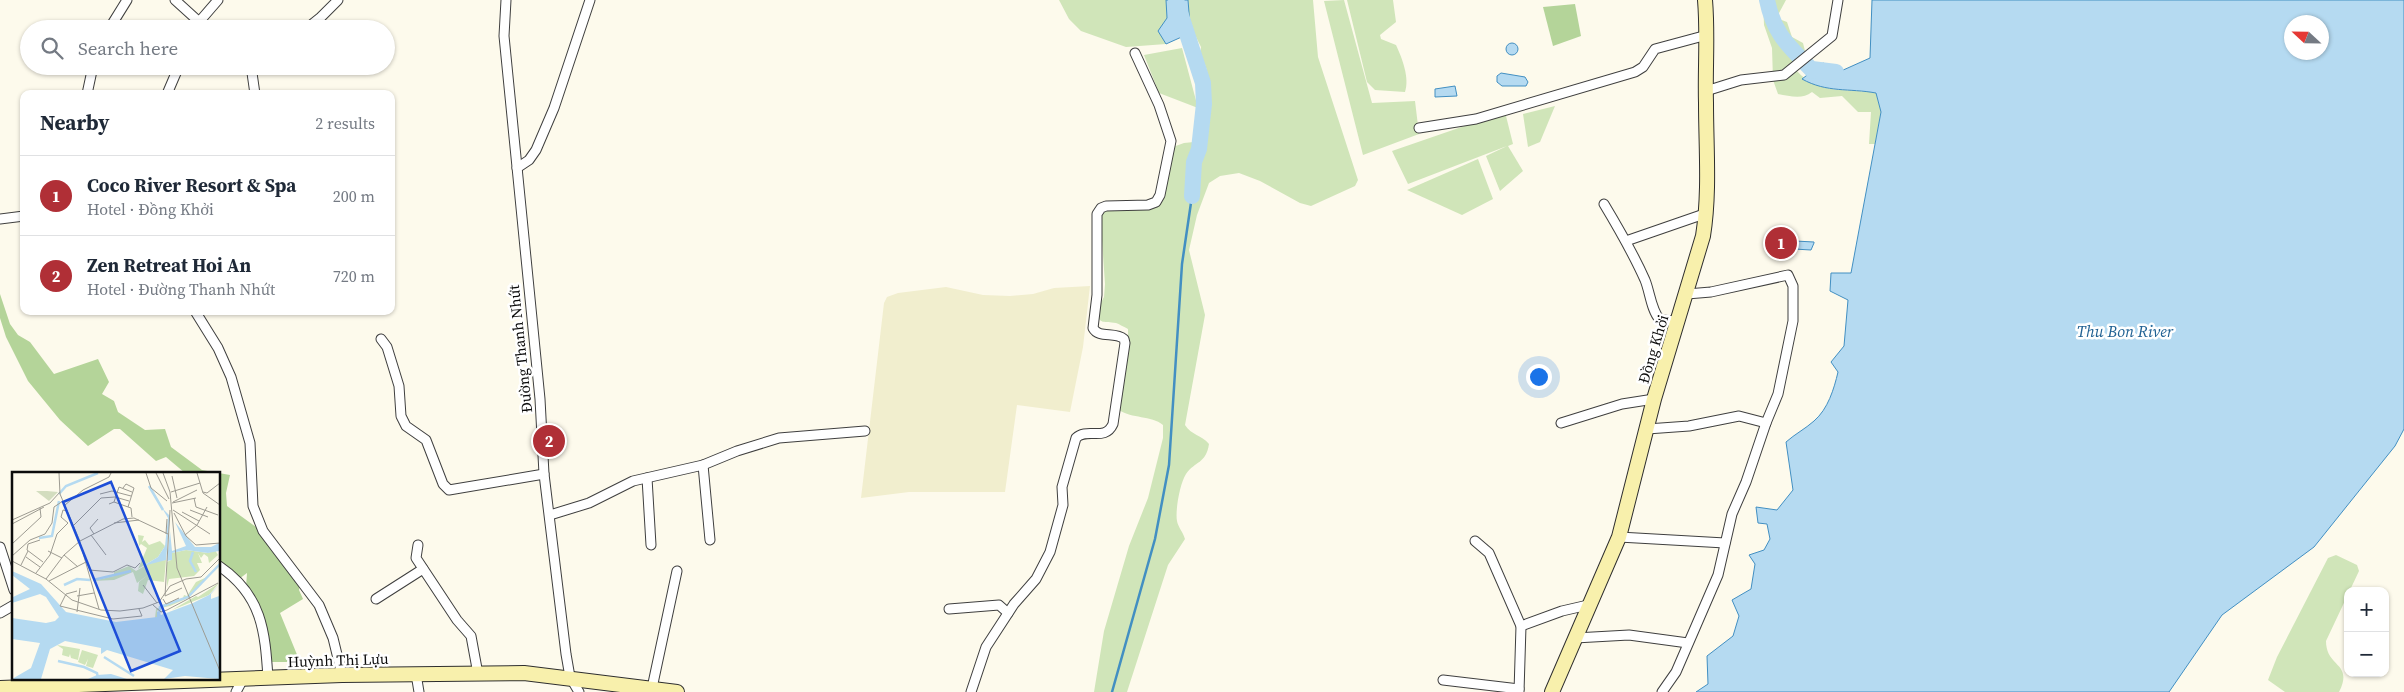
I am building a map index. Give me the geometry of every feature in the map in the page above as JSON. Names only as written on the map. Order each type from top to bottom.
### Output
[{"type":"street","points":[[115,20],[127,0]]},
{"type":"street","points":[[175,0],[193,20]]},
{"type":"street","points":[[201,20],[218,0]]},
{"type":"street","points":[[317,20],[338,0]]},
{"type":"street","name":"Đường Thanh Nhứt","points":[[506,0],[504,36],[540,399],[544,474],[560,620],[570,677],[579,692]]},
{"type":"street","points":[[516,168],[529,160],[536,150],[554,108],[590,0]]},
{"type":"street","name":"Đồng Khởi","points":[[1552,692],[1619,537],[1654,399],[1703,236],[1707,213],[1707,34],[1705,0]]},
{"type":"street","points":[[1706,91],[1741,80],[1784,75],[1829,40],[1834,32],[1838,0]]},
{"type":"street","points":[[1419,128],[1476,119],[1635,72],[1643,67],[1655,49],[1707,34]]},
{"type":"street","points":[[971,692],[984,650],[1008,613],[1036,579],[1050,552],[1063,505],[1062,487],[1076,438],[1083,433],[1103,434],[1113,424],[1124,341],[1119,336],[1098,333],[1093,328],[1096,295],[1097,214],[1100,208],[1106,206],[1148,205],[1156,202],[1171,144],[1160,105],[1135,53]]},
{"type":"street","points":[[88,90],[91,75]]},
{"type":"street","points":[[170,90],[175,75]]},
{"type":"street","points":[[253,75],[255,90]]},
{"type":"street","points":[[1604,204],[1626,241],[1651,293],[1656,315],[1660,320],[1679,321]]},
{"type":"street","points":[[1626,241],[1707,213]]},
{"type":"street","points":[[0,219],[20,216]]},
{"type":"street","points":[[1662,692],[1676,672],[1718,575],[1732,514],[1746,482],[1778,394],[1789,340],[1793,295],[1791,277],[1782,275],[1711,292],[1687,294]]},
{"type":"street","points":[[197,315],[218,348],[231,377],[250,443],[253,506],[264,531],[276,550],[319,605],[333,638],[342,675]]},
{"type":"street","points":[[382,339],[387,347],[399,386],[401,416],[406,426],[426,440],[442,484],[449,490],[544,474]]},
{"type":"street","points":[[1561,424],[1622,404],[1654,399]]},
{"type":"street","points":[[1647,430],[1689,426],[1739,416],[1766,423]]},
{"type":"street","points":[[550,515],[588,503],[633,482],[703,465],[737,451],[779,438],[865,431]]},
{"type":"street","points":[[703,465],[710,540]]},
{"type":"street","points":[[647,478],[651,545]]},
{"type":"street","points":[[1619,537],[1725,543]]},
{"type":"street","points":[[1443,680],[1519,690],[1521,626],[1489,553],[1475,541]]},
{"type":"street","points":[[418,546],[416,558],[422,569],[457,620],[471,636],[478,674]]},
{"type":"street","points":[[0,547],[12,584]]},
{"type":"street","points":[[220,567],[243,587],[260,616],[265,634],[268,678]]},
{"type":"street","points":[[376,599],[422,569]]},
{"type":"street","points":[[652,688],[677,571]]},
{"type":"street","points":[[949,609],[999,605],[1008,613]]},
{"type":"street","points":[[1521,626],[1562,611],[1588,605]]},
{"type":"street","points":[[0,613],[12,606]]},
{"type":"street","points":[[1575,638],[1624,635],[1688,643]]},
{"type":"street","points":[[416,674],[419,692]]},
{"type":"street","name":"Huỳnh Thị Lựu","points":[[0,688],[46,682],[110,681],[132,687],[239,686],[268,678],[342,675],[532,674],[570,677],[677,692]]},
{"type":"shaded area","points":[[1090,286],[1083,347],[1070,412],[1017,405],[1005,492],[909,492],[861,498],[884,303],[887,297],[898,293],[946,287],[983,295],[1010,296],[1033,294],[1054,288]]},
{"type":"green space","points":[[1059,0],[1166,0],[1167,18],[1159,31],[1166,44],[1126,47],[1081,31],[1069,19]]},
{"type":"green space","points":[[1188,0],[1313,0],[1318,57],[1358,180],[1355,186],[1311,206],[1300,203],[1260,181],[1239,173],[1220,176],[1209,183],[1197,215],[1189,250],[1205,315],[1185,425],[1190,431],[1209,444],[1208,450],[1203,459],[1189,470],[1182,484],[1177,504],[1177,516],[1185,539],[1168,565],[1127,692],[1094,692],[1104,631],[1129,546],[1148,498],[1163,438],[1163,425],[1153,420],[1130,415],[1119,410],[1128,329],[1116,323],[1101,321],[1096,312],[1104,297],[1105,284],[1100,211],[1105,204],[1113,201],[1155,202],[1170,148],[1184,143],[1204,141],[1210,97],[1208,75],[1200,55],[1201,47],[1190,25]]},
{"type":"green space","points":[[1344,0],[1372,103],[1415,101],[1419,134],[1363,155],[1324,1]]},
{"type":"green space","points":[[1347,0],[1393,0],[1396,22],[1380,35],[1381,39],[1396,45],[1406,74],[1405,92],[1375,90],[1367,82]]},
{"type":"green space","points":[[1763,0],[1786,0],[1779,13],[1779,19],[1787,22],[1792,37],[1803,43],[1805,51],[1792,65],[1801,75],[1810,82],[1830,89],[1876,93],[1881,112],[1875,144],[1869,144],[1871,112],[1858,112],[1842,96],[1820,98],[1812,92],[1800,97],[1778,94],[1773,80],[1772,48],[1764,25]]},
{"type":"green space","points":[[1575,4],[1581,36],[1553,46],[1543,7]]},
{"type":"green space","points":[[1182,48],[1198,108],[1159,93],[1144,55]]},
{"type":"green space","points":[[1555,106],[1540,142],[1528,147],[1523,114]]},
{"type":"green space","points":[[1505,112],[1513,144],[1508,146],[1523,171],[1500,191],[1486,156],[1507,146],[1408,184],[1392,151]]},
{"type":"green space","points":[[1478,159],[1493,199],[1462,215],[1407,190]]},
{"type":"green space","points":[[0,294],[10,324],[18,335],[30,342],[54,374],[98,359],[109,382],[102,394],[114,401],[118,412],[145,430],[165,429],[171,447],[202,470],[213,472],[184,472],[166,457],[156,461],[120,429],[114,429],[88,446],[60,420],[28,381],[6,337],[0,318]]},
{"type":"green space","points":[[220,473],[230,475],[226,493],[227,506],[256,527],[300,584],[299,590],[303,599],[280,613],[300,662],[266,662],[257,608],[246,587],[247,573],[239,579],[220,570]]},
{"type":"green space","points":[[2336,555],[2357,565],[2359,571],[2351,587],[2344,587],[2344,603],[2326,641],[2330,656],[2341,670],[2343,682],[2339,692],[2285,692],[2268,680],[2277,657],[2328,558]]},
{"type":"water","points":[[1166,0],[1188,0],[1190,25],[1186,35],[1166,44],[1158,31],[1167,18]]},
{"type":"water","name":"Thu Bon River","points":[[1872,0],[2404,0],[2404,429],[2395,446],[2314,547],[2222,615],[2169,692],[1696,692],[1708,684],[1707,656],[1733,636],[1739,616],[1732,600],[1751,589],[1755,564],[1749,555],[1764,550],[1770,539],[1767,524],[1758,523],[1756,507],[1777,510],[1793,490],[1786,442],[1814,421],[1823,411],[1832,392],[1838,372],[1831,362],[1844,346],[1848,300],[1830,291],[1831,273],[1851,273],[1881,112],[1876,93],[1829,88],[1802,79],[1823,63],[1841,71],[1870,58]]},
{"type":"water","points":[[1512,43],[1518,49],[1512,55],[1506,49]]},
{"type":"water","points":[[1501,73],[1525,77],[1528,82],[1526,86],[1502,86],[1497,82],[1497,76]]},
{"type":"water","points":[[1455,86],[1457,96],[1435,97],[1435,89]]},
{"type":"water","points":[[1795,241],[1814,243],[1811,250],[1794,249],[1791,245]]},
{"type":"waterway","points":[[1176,0],[1203,83],[1204,104],[1199,149],[1194,162],[1192,196]]},
{"type":"waterway","points":[[1767,0],[1778,31],[1813,71],[1812,69],[1836,72]]},
{"type":"waterway","points":[[1112,692],[1155,539],[1169,465],[1182,264],[1192,196]]},
{"type":"place","name":"Coco River Resort & Spa","points":[[1781,243]]},
{"type":"place","name":"Zen Retreat Hoi An","points":[[549,441]]}]
